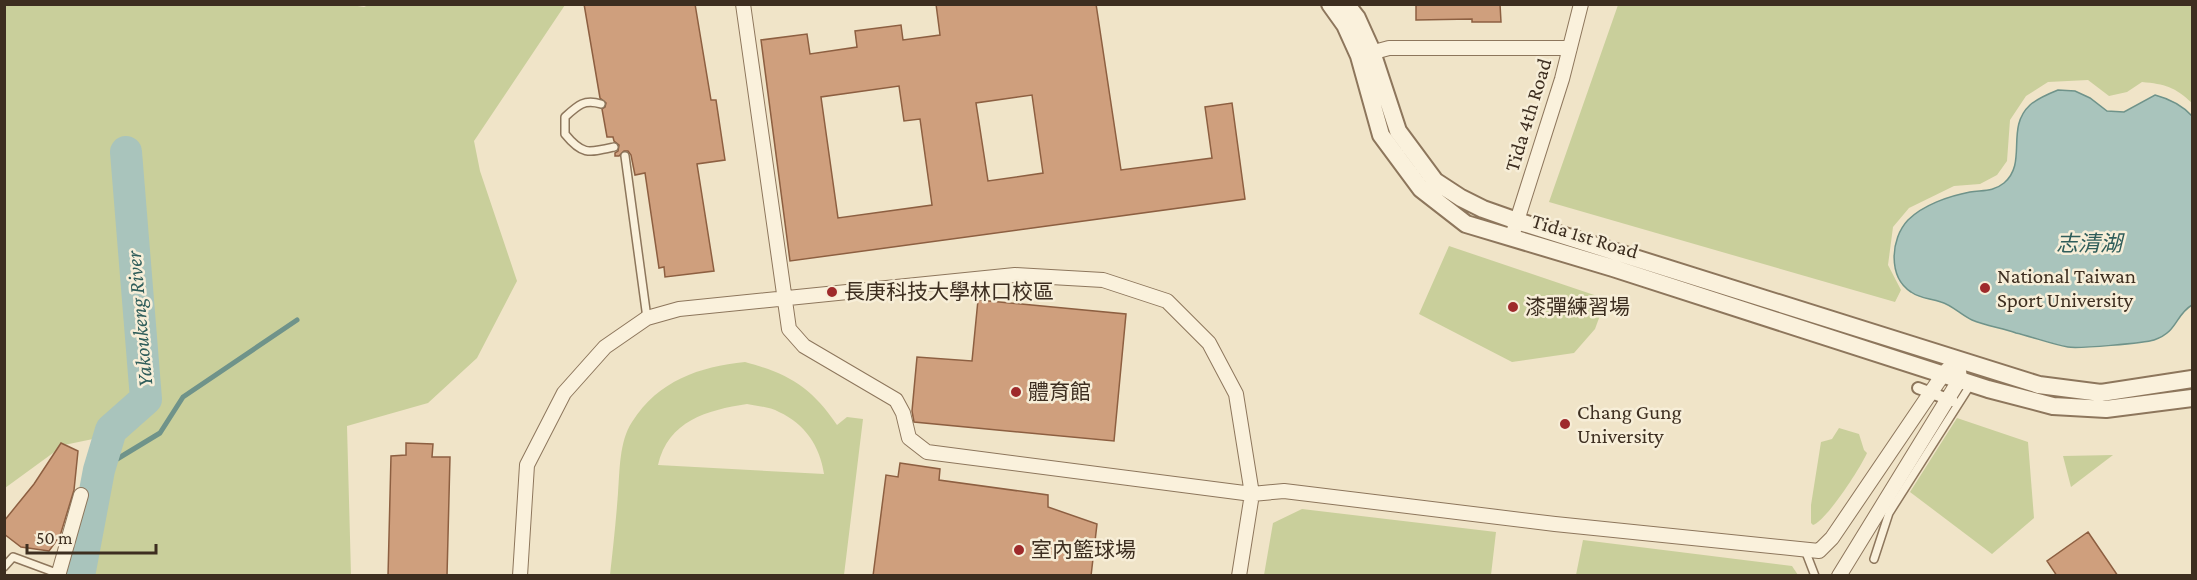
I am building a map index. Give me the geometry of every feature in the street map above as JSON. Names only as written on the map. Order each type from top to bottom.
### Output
[{"type":"street","points":[[743,4],[789,329],[804,346],[896,400],[903,413],[909,438],[927,452],[1252,494],[1284,491],[1555,524],[1818,551],[1833,538],[1944,374],[1957,360],[1965,381],[1839,576]]},
{"type":"street","name":"Tida 1st Road","points":[[1330,4],[1365,54]]},
{"type":"street","name":"Tida 1st Road","points":[[1346,4],[1357,18],[1365,54],[1398,131],[1435,181],[1515,229],[1965,381],[2053,406],[2106,409],[2193,398]]},
{"type":"street","name":"Tida 4th Road","points":[[1515,229],[1570,48],[1581,4]]},
{"type":"street","points":[[1365,54],[1389,48],[1570,48]]},
{"type":"street","name":"Tida 1st Road","points":[[1515,229],[2039,385],[2101,393],[2193,379]]},
{"type":"street","points":[[520,576],[527,465],[564,393],[605,347],[646,318],[679,309],[1015,275],[1103,280],[1167,301],[1209,343],[1236,394],[1252,494],[1239,576]]},
{"type":"street","points":[[1918,388],[1953,401]]},
{"type":"street","points":[[58,575],[81,495]]},
{"type":"lane","points":[[601,104],[590,101],[578,105],[565,117],[565,134],[576,148],[591,153],[614,147]]},
{"type":"lane","points":[[625,156],[646,318]]},
{"type":"lane","points":[[1874,559],[1889,513],[1965,381]]},
{"type":"lane","points":[[1805,550],[1815,576]]},
{"type":"lane","points":[[4,567],[13,557],[58,575]]},
{"type":"green space","points":[[345,4],[364,7],[371,4],[565,5],[474,141],[480,171],[517,281],[477,358],[428,403],[347,426],[351,575],[94,575],[122,433],[64,445],[5,488],[5,5]]},
{"type":"green space","points":[[1618,5],[2192,5],[2192,103],[2169,87],[2142,82],[2127,92],[2109,96],[2088,80],[2048,82],[2026,96],[2010,120],[2007,161],[1997,175],[1980,184],[1954,186],[1909,208],[1893,227],[1888,265],[1901,290],[1895,302],[1549,202]]},
{"type":"green space","name":"漆彈練習場","points":[[1449,246],[1606,299],[1595,329],[1574,353],[1512,362],[1419,314]]},
{"type":"green space","points":[[745,362],[787,377],[818,401],[837,425],[847,417],[863,419],[844,575],[610,575],[621,456],[632,422],[643,408],[667,386],[696,372]],"holes":[[[747,404],[775,410],[804,430],[815,445],[824,474],[658,465],[670,438],[691,420],[704,414]]]},
{"type":"green space","points":[[1957,418],[2028,442],[2034,518],[1992,554],[1910,492]]},
{"type":"green space","points":[[1839,428],[1859,434],[1867,453],[1835,504],[1813,525],[1811,505],[1821,442],[1832,439]]},
{"type":"green space","points":[[2113,455],[2071,487],[2063,456]]},
{"type":"green space","points":[[1302,509],[1496,532],[1491,575],[1264,575],[1273,523]]},
{"type":"green space","points":[[1583,540],[1792,566],[1798,575],[1576,575]]},
{"type":"water","name":"志清湖","points":[[2058,90],[2075,91],[2090,98],[2107,111],[2124,112],[2155,95],[2175,103],[2192,116],[2192,305],[2162,337],[2125,344],[2068,347],[1972,320],[1945,303],[1911,292],[1898,277],[1894,258],[1895,247],[1902,228],[1908,220],[1937,202],[1970,192],[1992,189],[2004,183],[2015,166],[2017,135],[2023,114],[2036,100]]},
{"type":"building","points":[[584,4],[695,4],[711,100],[716,100],[725,160],[697,164],[714,271],[665,277],[664,267],[659,268],[645,173],[635,175],[631,155],[628,151],[624,151],[619,156],[615,156],[619,145],[613,137],[607,137],[602,109],[606,103],[600,98]]},
{"type":"building","points":[[936,4],[1096,4],[1121,170],[1212,158],[1205,107],[1232,103],[1245,199],[790,261],[761,40],[807,34],[810,54],[857,47],[855,31],[901,25],[903,40],[940,35]],"holes":[[[899,86],[904,121],[920,119],[932,205],[838,218],[821,97]],[[1032,95],[1043,173],[988,181],[976,103]]]},
{"type":"building","points":[[1416,4],[1500,4],[1501,22],[1472,22],[1472,19],[1416,20]]},
{"type":"building","name":"體育館","points":[[978,300],[1126,314],[1114,441],[914,422],[912,411],[917,357],[972,361]]},
{"type":"building","points":[[61,443],[78,451],[74,490],[60,536],[49,551],[21,547],[4,534],[4,521],[34,484]]},
{"type":"building","points":[[406,443],[433,444],[432,457],[450,457],[447,576],[388,576],[391,456],[406,455]]},
{"type":"building","name":"室內籃球場","points":[[900,463],[940,469],[939,480],[1048,495],[1048,507],[1097,524],[1091,576],[873,576],[886,475],[898,477]]},
{"type":"building","points":[[2088,532],[2118,576],[2057,576],[2047,561]]},
{"type":"waterway","name":"Yakoukeng River","points":[[79,576],[99,470],[111,430],[146,399],[126,152]]},
{"type":"waterway","points":[[99,470],[160,433],[183,397],[297,320]]},
{"type":"place","name":"National Taiwan Sport University","points":[[1985,288]]},
{"type":"place","name":"長庚科技大學林口校區","points":[[832,292]]},
{"type":"place","name":"漆彈練習場","points":[[1513,307]]},
{"type":"place","name":"體育館","points":[[1016,392]]},
{"type":"place","name":"Chang Gung University","points":[[1565,424]]},
{"type":"place","name":"室內籃球場","points":[[1019,550]]}]
